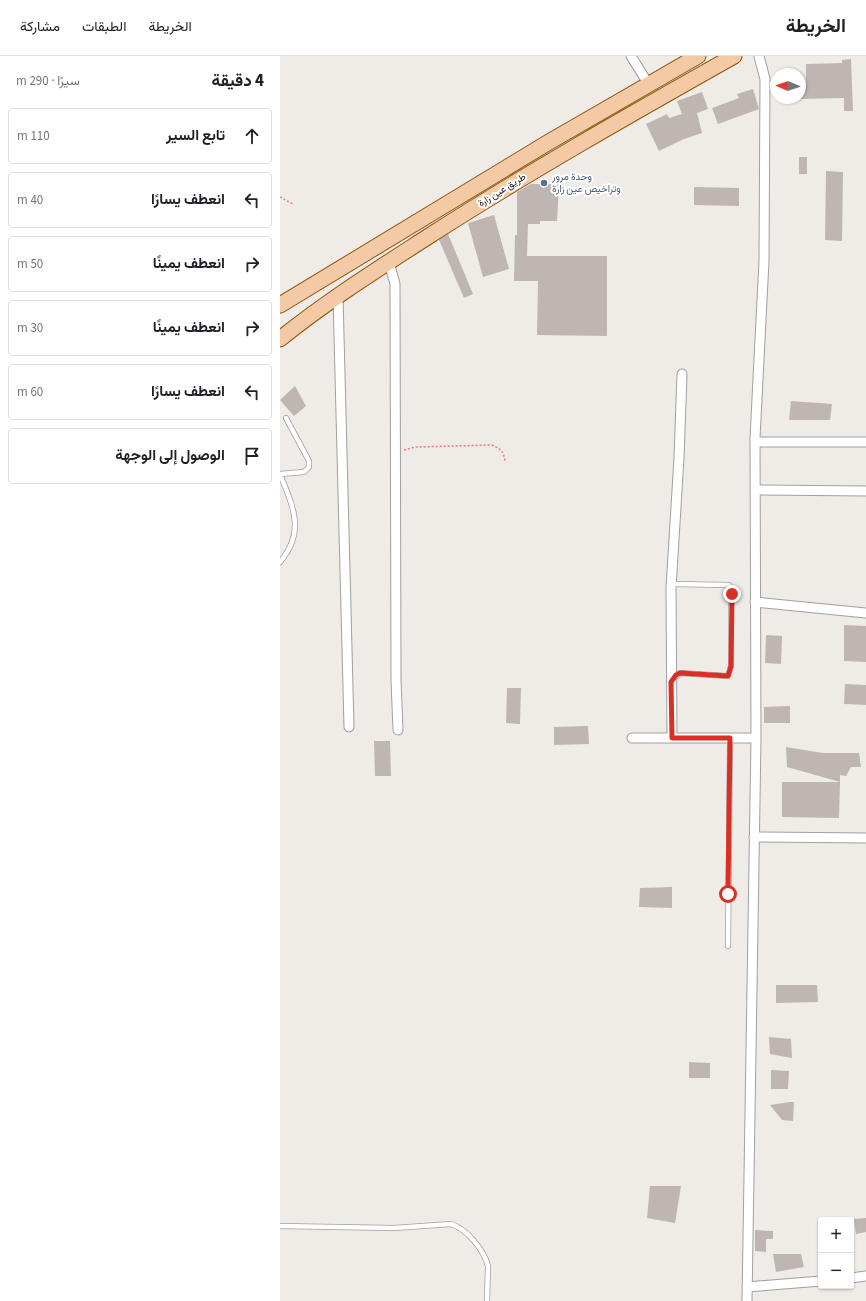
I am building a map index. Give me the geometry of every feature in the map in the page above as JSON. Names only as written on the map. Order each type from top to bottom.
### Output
[{"type":"main road","name":"طريق عين زارة","points":[[280,305],[549,142],[698,56]]},
{"type":"main road","name":"طريق عين زارة","points":[[280,339],[338,296],[388,262],[516,181],[734,56]]},
{"type":"street","points":[[631,56],[648,85]]},
{"type":"street","points":[[747,1301],[756,738],[755,442],[764,261],[765,79],[759,56]]},
{"type":"street","points":[[388,262],[395,284],[396,680],[398,730]]},
{"type":"street","points":[[338,296],[349,727]]},
{"type":"street","points":[[672,738],[671,584],[679,458],[682,374]]},
{"type":"street","points":[[755,442],[866,442]]},
{"type":"street","points":[[755,490],[866,491]]},
{"type":"street","points":[[755,602],[866,614]]},
{"type":"street","points":[[632,738],[756,738]]},
{"type":"street","points":[[754,837],[866,838]]},
{"type":"street","points":[[854,1278],[866,1276]]},
{"type":"street","points":[[747,1287],[818,1281]]},
{"type":"lane","points":[[280,562],[288,552],[294,540],[295,520],[294,511],[280,474],[304,472],[309,467],[309,461],[286,418]]},
{"type":"lane","points":[[671,584],[729,585],[732,594],[731,666],[728,676],[680,673],[676,675],[671,682]]},
{"type":"lane","points":[[728,946],[730,738]]},
{"type":"lane","points":[[280,1226],[394,1228],[451,1224],[457,1226],[483,1252],[487,1260],[487,1301]]},
{"type":"path","points":[[280,197],[293,204]]},
{"type":"path","points":[[396,451],[416,447],[492,444],[500,448],[504,454],[505,462]]},
{"type":"building","points":[[851,59],[853,111],[844,111],[844,98],[806,99],[806,64],[842,63],[842,60]]},
{"type":"building","points":[[753,89],[759,109],[718,124],[712,108],[739,98],[737,94]]},
{"type":"building","points":[[702,92],[708,109],[697,113],[702,133],[684,139],[659,151],[646,124],[667,114],[669,118],[682,114],[677,101]]},
{"type":"building","points":[[799,157],[807,157],[807,174],[799,174]]},
{"type":"building","points":[[826,171],[843,172],[842,241],[825,240]]},
{"type":"building","points":[[531,184],[559,184],[557,221],[540,221],[540,224],[528,224],[527,256],[607,256],[607,336],[537,335],[538,281],[514,281],[515,235],[517,235],[517,192]]},
{"type":"building","points":[[694,187],[739,188],[739,206],[694,205]]},
{"type":"building","points":[[494,215],[509,269],[483,277],[468,223]]},
{"type":"building","points":[[448,234],[473,294],[464,298],[439,240]]},
{"type":"building","points":[[295,386],[306,406],[294,416],[280,400]]},
{"type":"building","points":[[791,401],[832,404],[830,420],[789,420]]},
{"type":"building","points":[[844,625],[866,626],[866,662],[844,661]]},
{"type":"building","points":[[766,635],[782,636],[781,664],[765,663]]},
{"type":"building","points":[[845,684],[866,685],[866,705],[844,704]]},
{"type":"building","points":[[507,688],[521,688],[520,724],[506,723]]},
{"type":"building","points":[[790,706],[790,723],[764,723],[764,707]]},
{"type":"building","points":[[588,726],[589,744],[554,745],[554,727]]},
{"type":"building","points":[[374,741],[390,741],[391,776],[375,776]]},
{"type":"building","points":[[786,747],[823,753],[859,753],[861,767],[851,767],[846,776],[840,775],[840,782],[787,767]]},
{"type":"building","points":[[782,782],[840,782],[839,818],[782,817]]},
{"type":"building","points":[[672,887],[672,908],[639,907],[640,888]]},
{"type":"building","points":[[776,985],[817,985],[818,1002],[776,1003]]},
{"type":"building","points":[[769,1037],[791,1039],[792,1058],[770,1054]]},
{"type":"building","points":[[689,1062],[710,1063],[710,1078],[689,1078]]},
{"type":"building","points":[[771,1070],[789,1071],[788,1089],[771,1089]]},
{"type":"building","points":[[794,1102],[793,1121],[782,1120],[770,1105]]},
{"type":"building","points":[[650,1186],[681,1186],[675,1223],[647,1218]]},
{"type":"building","points":[[866,1218],[866,1232],[856,1234],[854,1219]]},
{"type":"building","points":[[755,1230],[773,1231],[773,1239],[766,1239],[766,1252],[755,1251]]},
{"type":"building","points":[[773,1254],[801,1254],[804,1267],[776,1272]]},
{"type":"place","name":"وحدة مرور وتراخيص عين زارة","points":[[544,183]]},
{"type":"route","points":[[728,894],[730,738],[672,738],[671,682],[676,675],[680,673],[728,676],[731,666],[732,594]]}]
